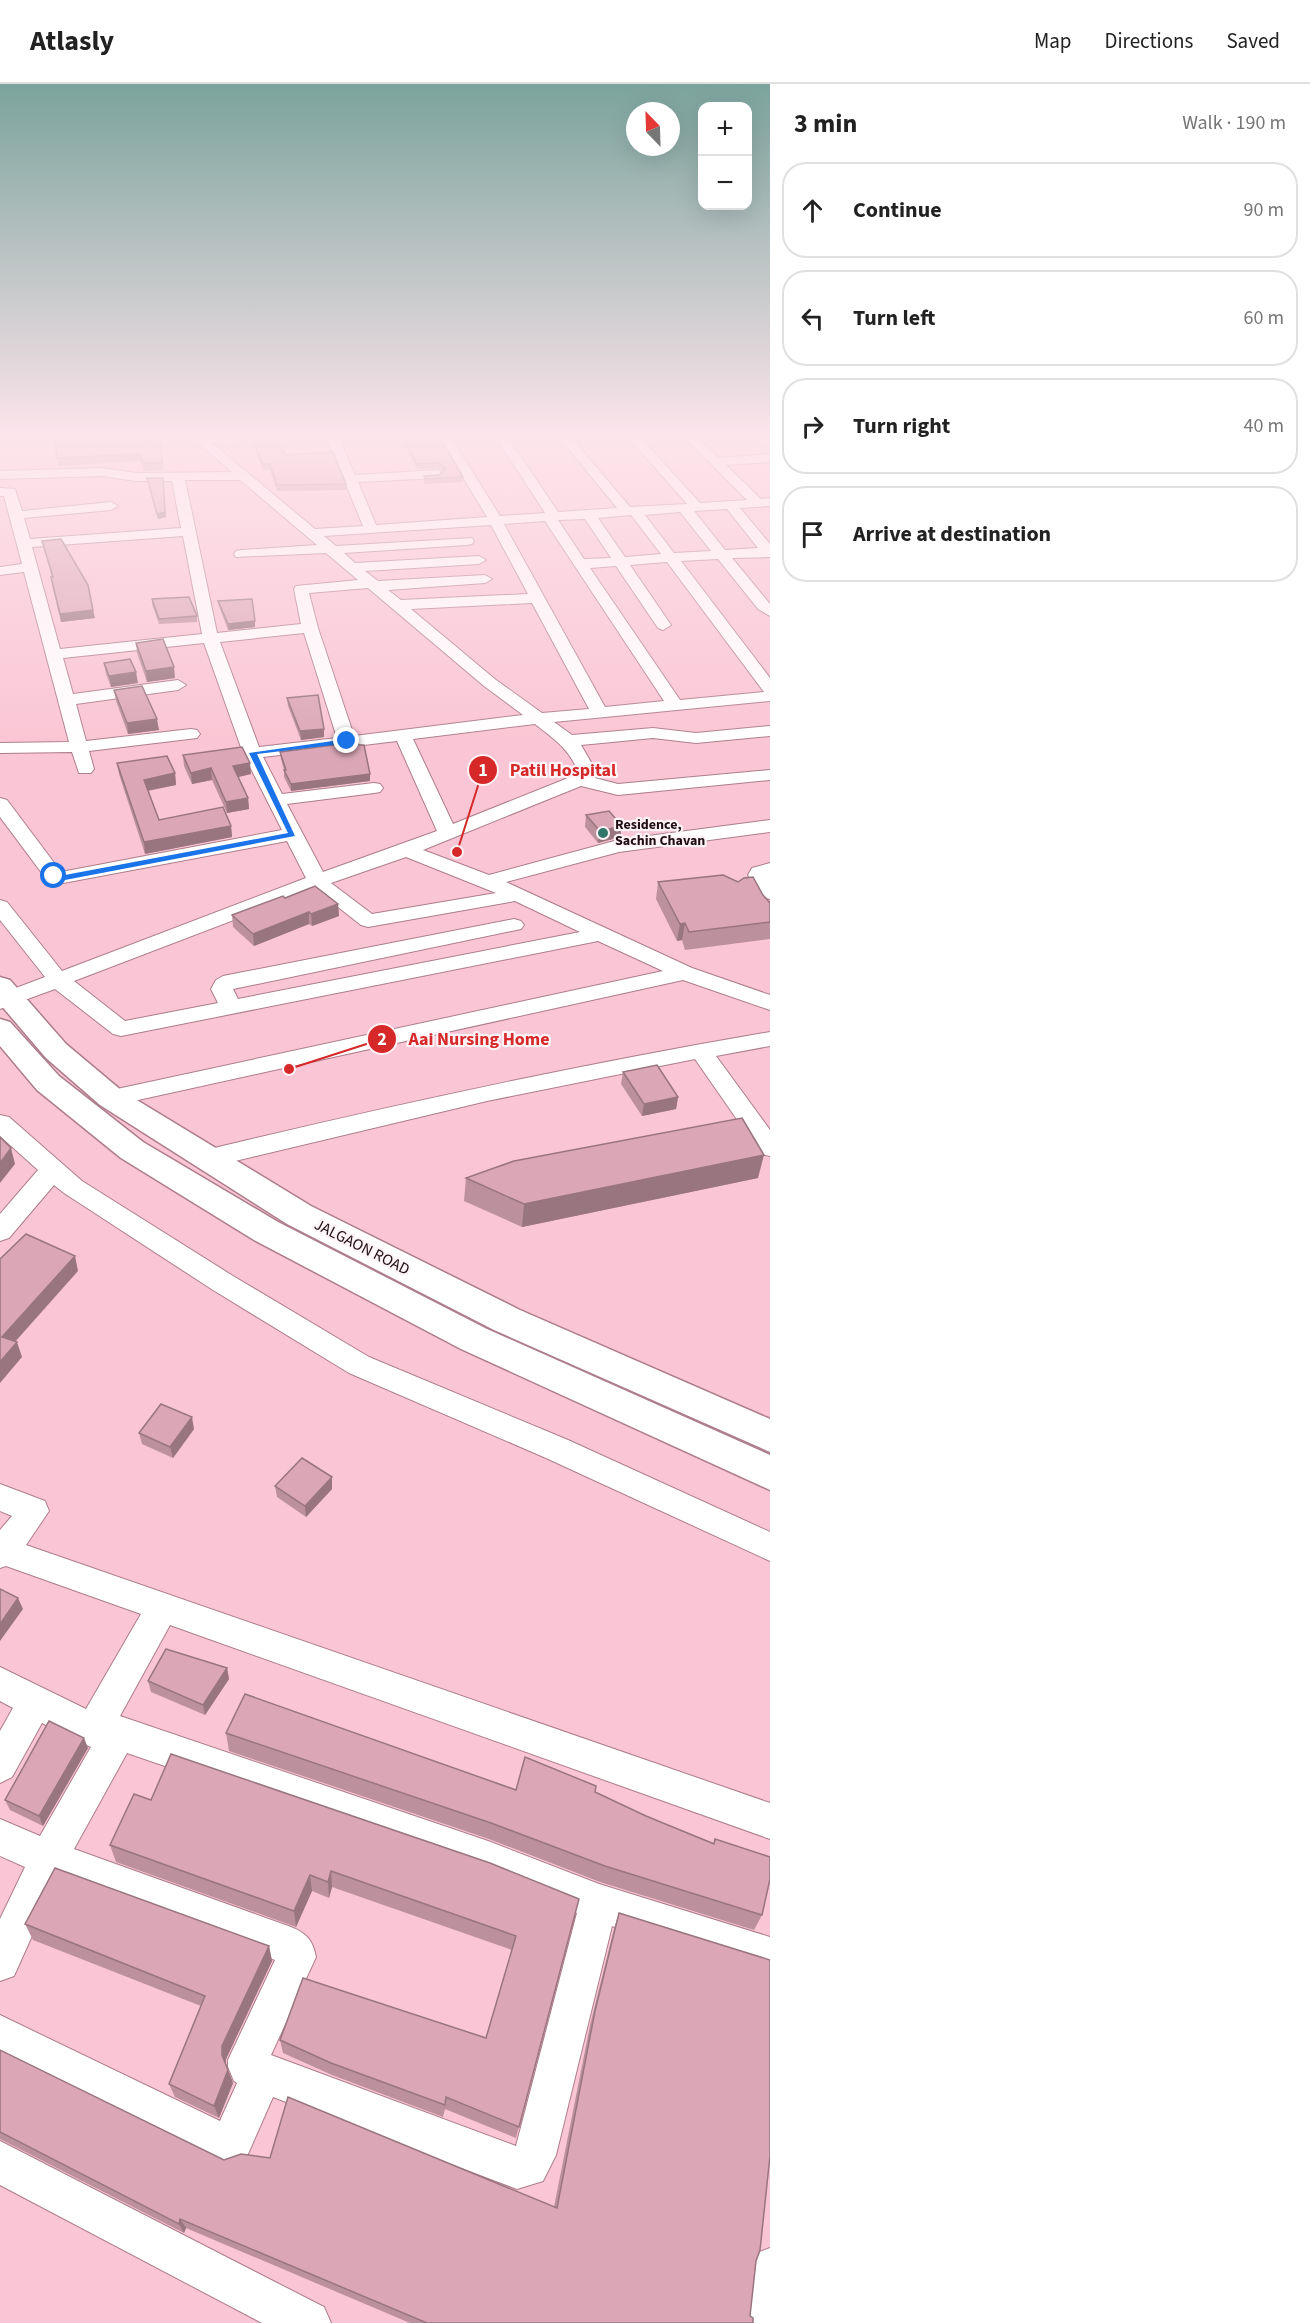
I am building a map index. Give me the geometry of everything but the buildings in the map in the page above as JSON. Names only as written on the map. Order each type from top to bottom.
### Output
[{"type":"highway","name":"JALGAON ROAD","points":[[3,1003],[111,1098],[299,1215],[507,1320],[770,1436]]},
{"type":"highway","name":"JALGAON ROAD","points":[[3,1003],[48,1083],[132,1150],[266,1231],[474,1339],[770,1473]]},
{"type":"street","points":[[59,540],[24,543],[85,769]]},
{"type":"street","points":[[192,540],[210,637],[252,753],[317,881],[368,921],[517,895]]},
{"type":"street","points":[[322,540],[536,719],[568,741],[583,760],[586,770],[580,780]]},
{"type":"street","points":[[506,540],[600,714]]},
{"type":"street","points":[[566,540],[675,705]]},
{"type":"street","points":[[606,540],[663,625]]},
{"type":"street","points":[[656,540],[770,689]]},
{"type":"street","points":[[711,540],[763,606],[770,611]]},
{"type":"street","points":[[241,554],[467,541]]},
{"type":"street","points":[[580,564],[769,551]]},
{"type":"street","points":[[354,567],[479,560]]},
{"type":"street","points":[[0,571],[31,567]]},
{"type":"street","points":[[347,741],[310,628],[301,589],[484,579]]},
{"type":"street","points":[[398,605],[536,598]]},
{"type":"street","points":[[54,654],[310,628]]},
{"type":"street","points":[[67,700],[178,686]]},
{"type":"street","points":[[252,753],[536,719],[770,696]]},
{"type":"street","points":[[568,741],[653,733],[696,738],[770,731]]},
{"type":"street","points":[[0,748],[79,747],[191,734]]},
{"type":"street","points":[[403,735],[448,833]]},
{"type":"street","points":[[3,1003],[317,881],[406,850],[580,780],[618,790],[770,775]]},
{"type":"street","points":[[276,800],[374,788]]},
{"type":"street","points":[[0,804],[54,876],[58,878],[292,834]]},
{"type":"street","points":[[488,881],[618,846],[770,826]]},
{"type":"street","points":[[406,850],[488,881],[684,974],[770,1003]]},
{"type":"street","points":[[770,869],[758,874],[770,893]]},
{"type":"street","points":[[0,906],[58,980],[121,1029],[601,934]]},
{"type":"street","points":[[232,1008],[222,989],[231,981],[514,925]]},
{"type":"street","points":[[111,1098],[684,974]]},
{"type":"street","points":[[206,1159],[420,1107],[700,1050],[770,1039]]},
{"type":"street","points":[[700,1050],[770,1148]]},
{"type":"street","points":[[0,1123],[73,1187],[359,1365],[557,1449],[770,1547]]},
{"type":"street","points":[[0,1231],[53,1170]]},
{"type":"street","points":[[0,1497],[34,1511],[1,1552],[770,1821]]},
{"type":"street","points":[[0,1962],[163,1607]]},
{"type":"street","points":[[0,1683],[106,1732],[488,1859],[599,1903],[770,1956]]},
{"type":"street","points":[[0,1765],[36,1701]]},
{"type":"street","points":[[0,1837],[48,1858],[291,1946],[296,1951],[297,1957],[247,2063],[248,2067],[517,2168],[528,2166],[535,2155],[599,1903]]},
{"type":"street","points":[[0,2034],[229,2148],[263,2073]]},
{"type":"street","points":[[0,2162],[308,2323]]},
{"type":"street","points":[[765,2323],[770,2270]]},
{"type":"place","name":"Residence, Sachin Chavan","points":[[603,833]]},
{"type":"place","name":"Patil Hospital","points":[[457,852]]},
{"type":"place","name":"Aai Nursing Home","points":[[289,1069]]},
{"type":"route","points":[[54,876],[65,878],[292,834],[252,753],[347,741]]}]
